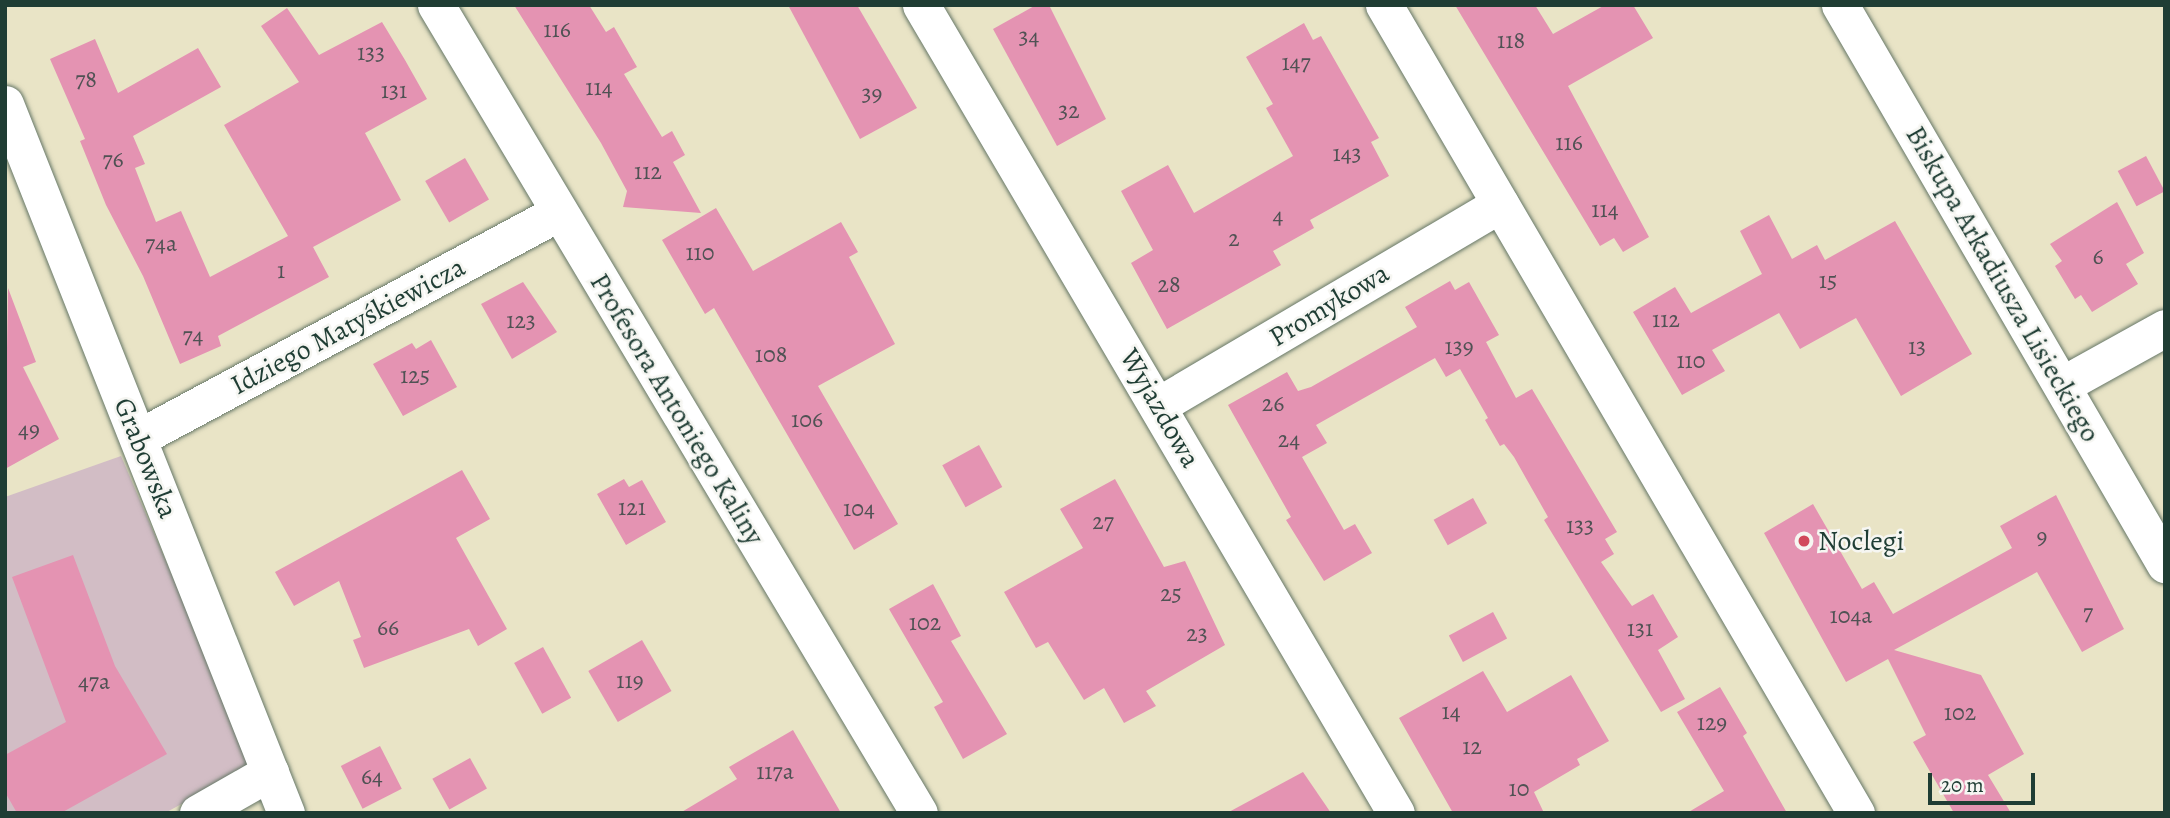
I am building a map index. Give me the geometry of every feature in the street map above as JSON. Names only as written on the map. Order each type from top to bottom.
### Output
[{"type":"street","name":"Profesora Antoniego Kaliny","points":[[436,5],[557,213],[919,813]]},
{"type":"street","name":"Wyjazdowa","points":[[921,5],[1159,405],[1396,813]]},
{"type":"street","points":[[1384,5],[1856,813]]},
{"type":"street","name":"Biskupa Arkadiusza Lisieckiego","points":[[1839,5],[2064,384],[2165,564]]},
{"type":"street","name":"Grabowska","points":[[5,104],[286,813]]},
{"type":"street","name":"Promykowa","points":[[1159,405],[1500,204]]},
{"type":"street","name":"Idziego Matyśkiewicza","points":[[138,438],[557,213]]},
{"type":"street","points":[[2064,384],[2165,328]]},
{"type":"street","points":[[198,813],[271,772]]},
{"type":"shaded area","points":[[121,456],[253,765],[165,813],[5,813],[5,497]]},
{"type":"building","points":[[514,5],[589,5],[606,32],[614,27],[637,67],[624,74],[662,137],[672,131],[685,155],[673,162],[701,213],[623,207],[627,191],[601,143]]},
{"type":"building","points":[[788,5],[857,5],[917,108],[860,139]]},
{"type":"building","points":[[1036,5],[1049,5],[1106,119],[1057,146],[993,29]]},
{"type":"building","points":[[1455,5],[1535,5],[1553,34],[1605,5],[1633,5],[1653,38],[1568,86],[1649,237],[1623,252],[1614,238],[1600,246]]},
{"type":"building","points":[[287,8],[319,55],[382,22],[405,60],[427,99],[365,133],[401,200],[313,247],[329,277],[218,336],[221,346],[180,364],[143,276],[106,205],[80,141],[85,139],[50,59],[95,39],[118,93],[198,48],[221,87],[133,136],[145,164],[135,168],[156,222],[181,211],[210,277],[288,236],[224,125],[299,82],[261,26]]},
{"type":"building","points":[[1304,23],[1313,40],[1321,36],[1379,138],[1371,142],[1389,176],[1310,220],[1314,228],[1273,251],[1281,265],[1167,329],[1131,263],[1153,250],[1121,191],[1168,165],[1194,213],[1293,156],[1266,108],[1273,104],[1246,57]]},
{"type":"building","points":[[2146,156],[2165,191],[2137,206],[2118,171]]},
{"type":"building","points":[[465,158],[489,200],[449,223],[425,181]]},
{"type":"building","points":[[2117,202],[2144,253],[2126,264],[2138,284],[2092,312],[2081,295],[2075,299],[2055,266],[2062,261],[2050,244]]},
{"type":"building","points":[[716,208],[753,271],[841,222],[858,252],[849,257],[895,344],[818,386],[898,524],[854,550],[714,308],[705,314],[662,240]]},
{"type":"building","points":[[1769,215],[1792,259],[1817,245],[1825,260],[1895,221],[1972,354],[1901,396],[1856,318],[1800,349],[1779,313],[1712,350],[1725,371],[1682,395],[1633,312],[1675,287],[1691,313],[1762,274],[1740,231]]},
{"type":"building","points":[[1450,281],[1455,290],[1469,282],[1499,335],[1486,342],[1516,398],[1532,389],[1617,532],[1605,539],[1614,554],[1601,562],[1632,606],[1653,594],[1678,637],[1658,650],[1685,699],[1661,712],[1544,520],[1548,517],[1514,457],[1504,444],[1500,446],[1485,420],[1488,418],[1460,369],[1446,377],[1435,358],[1316,425],[1327,443],[1302,457],[1344,530],[1355,524],[1372,553],[1324,581],[1286,520],[1291,517],[1228,405],[1287,372],[1298,391],[1311,387],[1417,327],[1405,307]]},
{"type":"building","points":[[523,282],[557,332],[512,359],[481,304]]},
{"type":"building","points":[[8,288],[36,362],[23,367],[59,439],[5,469]]},
{"type":"building","points":[[431,340],[457,387],[403,416],[373,364],[412,343],[416,349]]},
{"type":"building","points":[[979,445],[1002,487],[966,507],[942,465]]},
{"type":"building","points":[[462,470],[490,519],[456,538],[507,629],[478,646],[469,629],[364,668],[353,640],[361,637],[339,581],[294,606],[275,572]]},
{"type":"building","points":[[624,479],[629,487],[642,480],[666,522],[626,545],[597,494]]},
{"type":"building","points":[[1115,479],[1164,567],[1185,561],[1225,645],[1146,691],[1156,706],[1124,723],[1104,688],[1084,700],[1048,642],[1036,648],[1004,592],[1083,548],[1060,509]]},
{"type":"building","points":[[2056,495],[2124,629],[2082,652],[2037,572],[1894,650],[1981,675],[2024,754],[1988,775],[2011,813],[1954,813],[1913,742],[1926,735],[1888,659],[1846,682],[1764,533],[1813,504],[1862,589],[1874,582],[1893,614],[2012,548],[2000,526]]},
{"type":"building","points":[[1473,498],[1487,523],[1448,545],[1434,520]]},
{"type":"building","points":[[73,555],[115,666],[167,754],[61,813],[17,813],[5,792],[5,755],[66,722],[12,577]]},
{"type":"building","points":[[933,584],[961,636],[951,641],[1007,734],[963,759],[934,707],[943,702],[889,609]]},
{"type":"building","points":[[1493,612],[1507,638],[1463,662],[1449,635]]},
{"type":"building","points":[[642,640],[672,691],[618,722],[588,671]]},
{"type":"building","points":[[543,647],[571,698],[542,714],[514,663]]},
{"type":"building","points":[[1483,671],[1507,712],[1571,675],[1609,741],[1577,759],[1580,765],[1534,792],[1544,813],[1453,813],[1399,718]]},
{"type":"building","points":[[1720,687],[1747,733],[1743,736],[1787,813],[1687,813],[1724,791],[1677,712]]},
{"type":"building","points":[[793,730],[841,813],[680,813],[737,779],[729,767]]},
{"type":"building","points":[[380,746],[402,789],[363,809],[341,766]]},
{"type":"building","points":[[470,758],[487,789],[449,809],[432,779]]},
{"type":"building","points":[[1303,772],[1331,813],[1227,813]]},
{"type":"place","name":"Noclegi","points":[[1804,541]]}]
